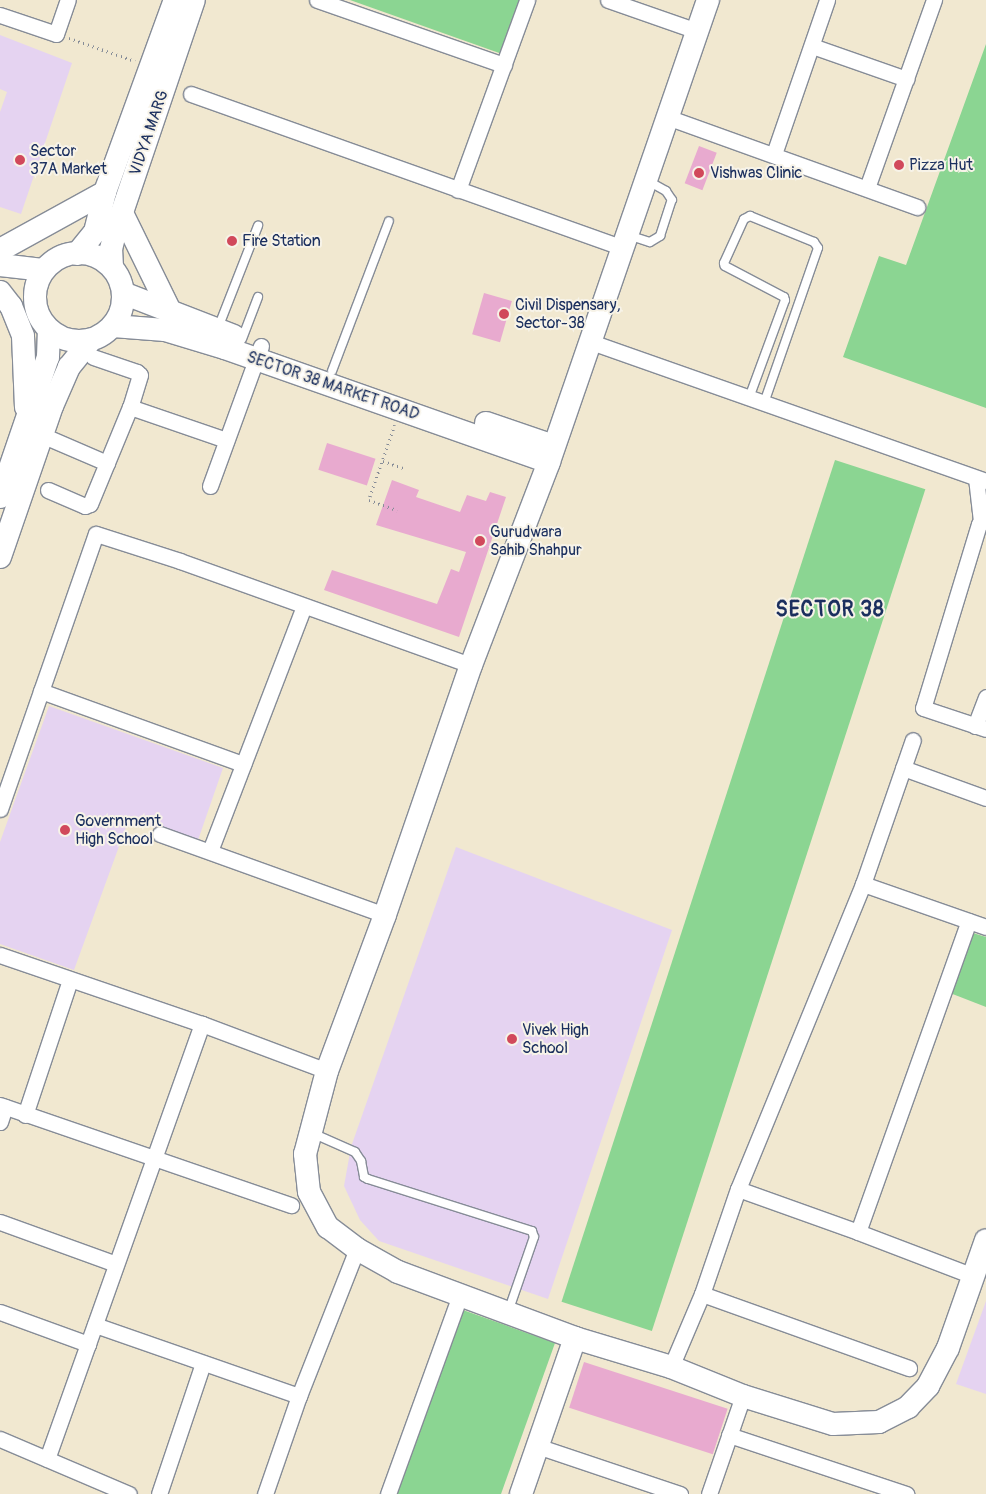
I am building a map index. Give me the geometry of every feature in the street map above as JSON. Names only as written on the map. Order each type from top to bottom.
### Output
[{"type":"street","points":[[0,15],[56,34],[68,0]]},
{"type":"street","name":"VIDYA MARG","points":[[77,254],[95,232],[105,192],[175,0]]},
{"type":"street","name":"VIDYA MARG","points":[[123,293],[118,276],[112,267],[111,249],[194,0]]},
{"type":"street","points":[[317,0],[504,65]]},
{"type":"street","points":[[458,190],[528,0]]},
{"type":"street","points":[[608,0],[697,31]]},
{"type":"street","points":[[708,0],[591,342],[551,454],[471,665],[385,915],[327,1072],[305,1154],[309,1192],[328,1227],[356,1249],[398,1272],[575,1338],[671,1367],[743,1396],[833,1424],[878,1422],[908,1407],[928,1386],[948,1348],[986,1240]]},
{"type":"street","points":[[774,154],[828,0]]},
{"type":"street","points":[[867,188],[934,0]]},
{"type":"street","points":[[812,46],[906,79]]},
{"type":"street","points":[[191,94],[458,190],[625,242]]},
{"type":"street","points":[[667,117],[917,207]]},
{"type":"street","points":[[0,250],[105,192]]},
{"type":"street","points":[[122,213],[170,311]]},
{"type":"street","points":[[48,490],[85,506],[90,504],[130,406],[140,375],[92,348],[66,340],[49,331],[36,311],[34,300],[36,285],[43,270],[58,258],[77,254],[92,254],[112,267]]},
{"type":"street","points":[[0,266],[43,270]]},
{"type":"street","points":[[0,283],[34,300]]},
{"type":"street","points":[[0,292],[11,306],[23,336],[26,426]]},
{"type":"street","points":[[0,557],[52,406],[69,367],[92,348],[113,326],[122,310],[123,293]]},
{"type":"street","name":"SECTOR 38 MARKET ROAD","points":[[123,293],[217,330],[253,348],[401,409],[551,454]]},
{"type":"street","name":"SECTOR 38 MARKET ROAD","points":[[113,326],[165,330],[253,348],[332,371],[551,454]]},
{"type":"street","points":[[0,497],[26,426],[48,357],[49,331]]},
{"type":"street","points":[[591,342],[981,480],[984,521],[979,524],[923,708],[981,728],[986,697]]},
{"type":"street","points":[[210,486],[226,440],[253,348]]},
{"type":"street","points":[[130,406],[226,440]]},
{"type":"street","points":[[51,439],[107,463]]},
{"type":"street","points":[[0,809],[96,534],[471,665]]},
{"type":"street","points":[[210,851],[304,606]]},
{"type":"street","points":[[41,691],[244,764]]},
{"type":"street","points":[[671,1367],[702,1294],[738,1190],[863,884],[913,740]]},
{"type":"street","points":[[903,768],[986,798]]},
{"type":"street","points":[[160,834],[385,915]]},
{"type":"street","points":[[863,884],[986,927]]},
{"type":"street","points":[[858,1232],[969,921]]},
{"type":"street","points":[[0,955],[202,1024],[327,1072]]},
{"type":"street","points":[[25,1115],[70,980]]},
{"type":"street","points":[[48,1459],[202,1024]]},
{"type":"street","points":[[0,1122],[3,1106],[291,1205]]},
{"type":"street","points":[[738,1190],[858,1232],[973,1276]]},
{"type":"street","points":[[0,1222],[116,1264]]},
{"type":"street","points":[[265,1494],[298,1396],[356,1249]]},
{"type":"street","points":[[702,1294],[909,1368]]},
{"type":"street","points":[[388,1494],[460,1295]]},
{"type":"street","points":[[1,1314],[88,1344]]},
{"type":"street","points":[[95,1325],[298,1396]]},
{"type":"street","points":[[521,1494],[575,1338]]},
{"type":"street","points":[[159,1494],[203,1363]]},
{"type":"street","points":[[709,1494],[743,1396]]},
{"type":"street","points":[[730,1435],[906,1494]]},
{"type":"street","points":[[0,1439],[129,1494]]},
{"type":"street","points":[[538,1446],[680,1494]]},
{"type":"lane","points":[[625,242],[650,242],[660,236],[672,200],[666,190],[646,180]]},
{"type":"lane","points":[[749,398],[785,300],[784,297],[726,266],[724,263],[744,219],[750,216],[814,242],[818,248],[764,403]]},
{"type":"lane","points":[[332,371],[389,221]]},
{"type":"lane","points":[[217,330],[258,226]]},
{"type":"lane","points":[[253,348],[258,297]]},
{"type":"lane","points":[[310,1133],[343,1145],[354,1152],[361,1161],[364,1177],[368,1179],[532,1231],[534,1237],[508,1313]]},
{"type":"path","points":[[56,34],[152,66]]},
{"type":"path","points":[[397,510],[369,500],[401,409]]},
{"type":"path","points":[[383,461],[406,470]]},
{"type":"shaded area","name":"Sector 37A Market","points":[[0,35],[72,63],[21,214],[0,207],[0,112],[7,92],[0,89]]},
{"type":"shaded area","name":"Government High School","points":[[49,706],[223,768],[197,843],[129,819],[74,970],[0,944],[0,842]]},
{"type":"shaded area","name":"Vivek High School","points":[[456,847],[672,930],[548,1299],[379,1241],[360,1220],[344,1186],[351,1147]]},
{"type":"shaded area","points":[[986,1301],[986,1394],[956,1384]]},
{"type":"green space","points":[[350,0],[522,0],[502,54]]},
{"type":"green space","points":[[986,44],[986,408],[843,357],[879,256],[906,265]]},
{"type":"green space","points":[[835,460],[925,489],[652,1331],[562,1302]]},
{"type":"green space","points":[[973,933],[986,937],[986,1007],[950,993]]},
{"type":"green space","points":[[463,1310],[555,1343],[501,1494],[397,1494]]},
{"type":"building","points":[[699,146],[717,153],[702,190],[685,183]]},
{"type":"building","points":[[484,293],[512,301],[500,342],[472,334]]},
{"type":"building","points":[[327,443],[376,459],[367,485],[318,470]]},
{"type":"building","name":"Gurudwara Sahib Shahpur","points":[[392,480],[419,490],[416,497],[460,512],[467,495],[486,501],[490,492],[506,497],[459,637],[324,590],[332,570],[437,604],[451,569],[459,572],[466,552],[376,525]]},
{"type":"building","points":[[584,1362],[728,1409],[713,1454],[569,1408]]},
{"type":"place","name":"Sector 37A Market","points":[[20,160]]},
{"type":"place","name":"Pizza Hut","points":[[899,165]]},
{"type":"place","name":"Vishwas Clinic","points":[[699,173]]},
{"type":"place","name":"Fire Station","points":[[232,241]]},
{"type":"place","name":"Civil Dispensary, Sector-38","points":[[504,314]]},
{"type":"place","name":"Gurudwara Sahib Shahpur","points":[[480,541]]},
{"type":"place","name":"Government High School","points":[[65,830]]},
{"type":"place","name":"Vivek High School","points":[[512,1039]]},
{"type":"district","name":"SECTOR 38","points":[[830,610]]}]
